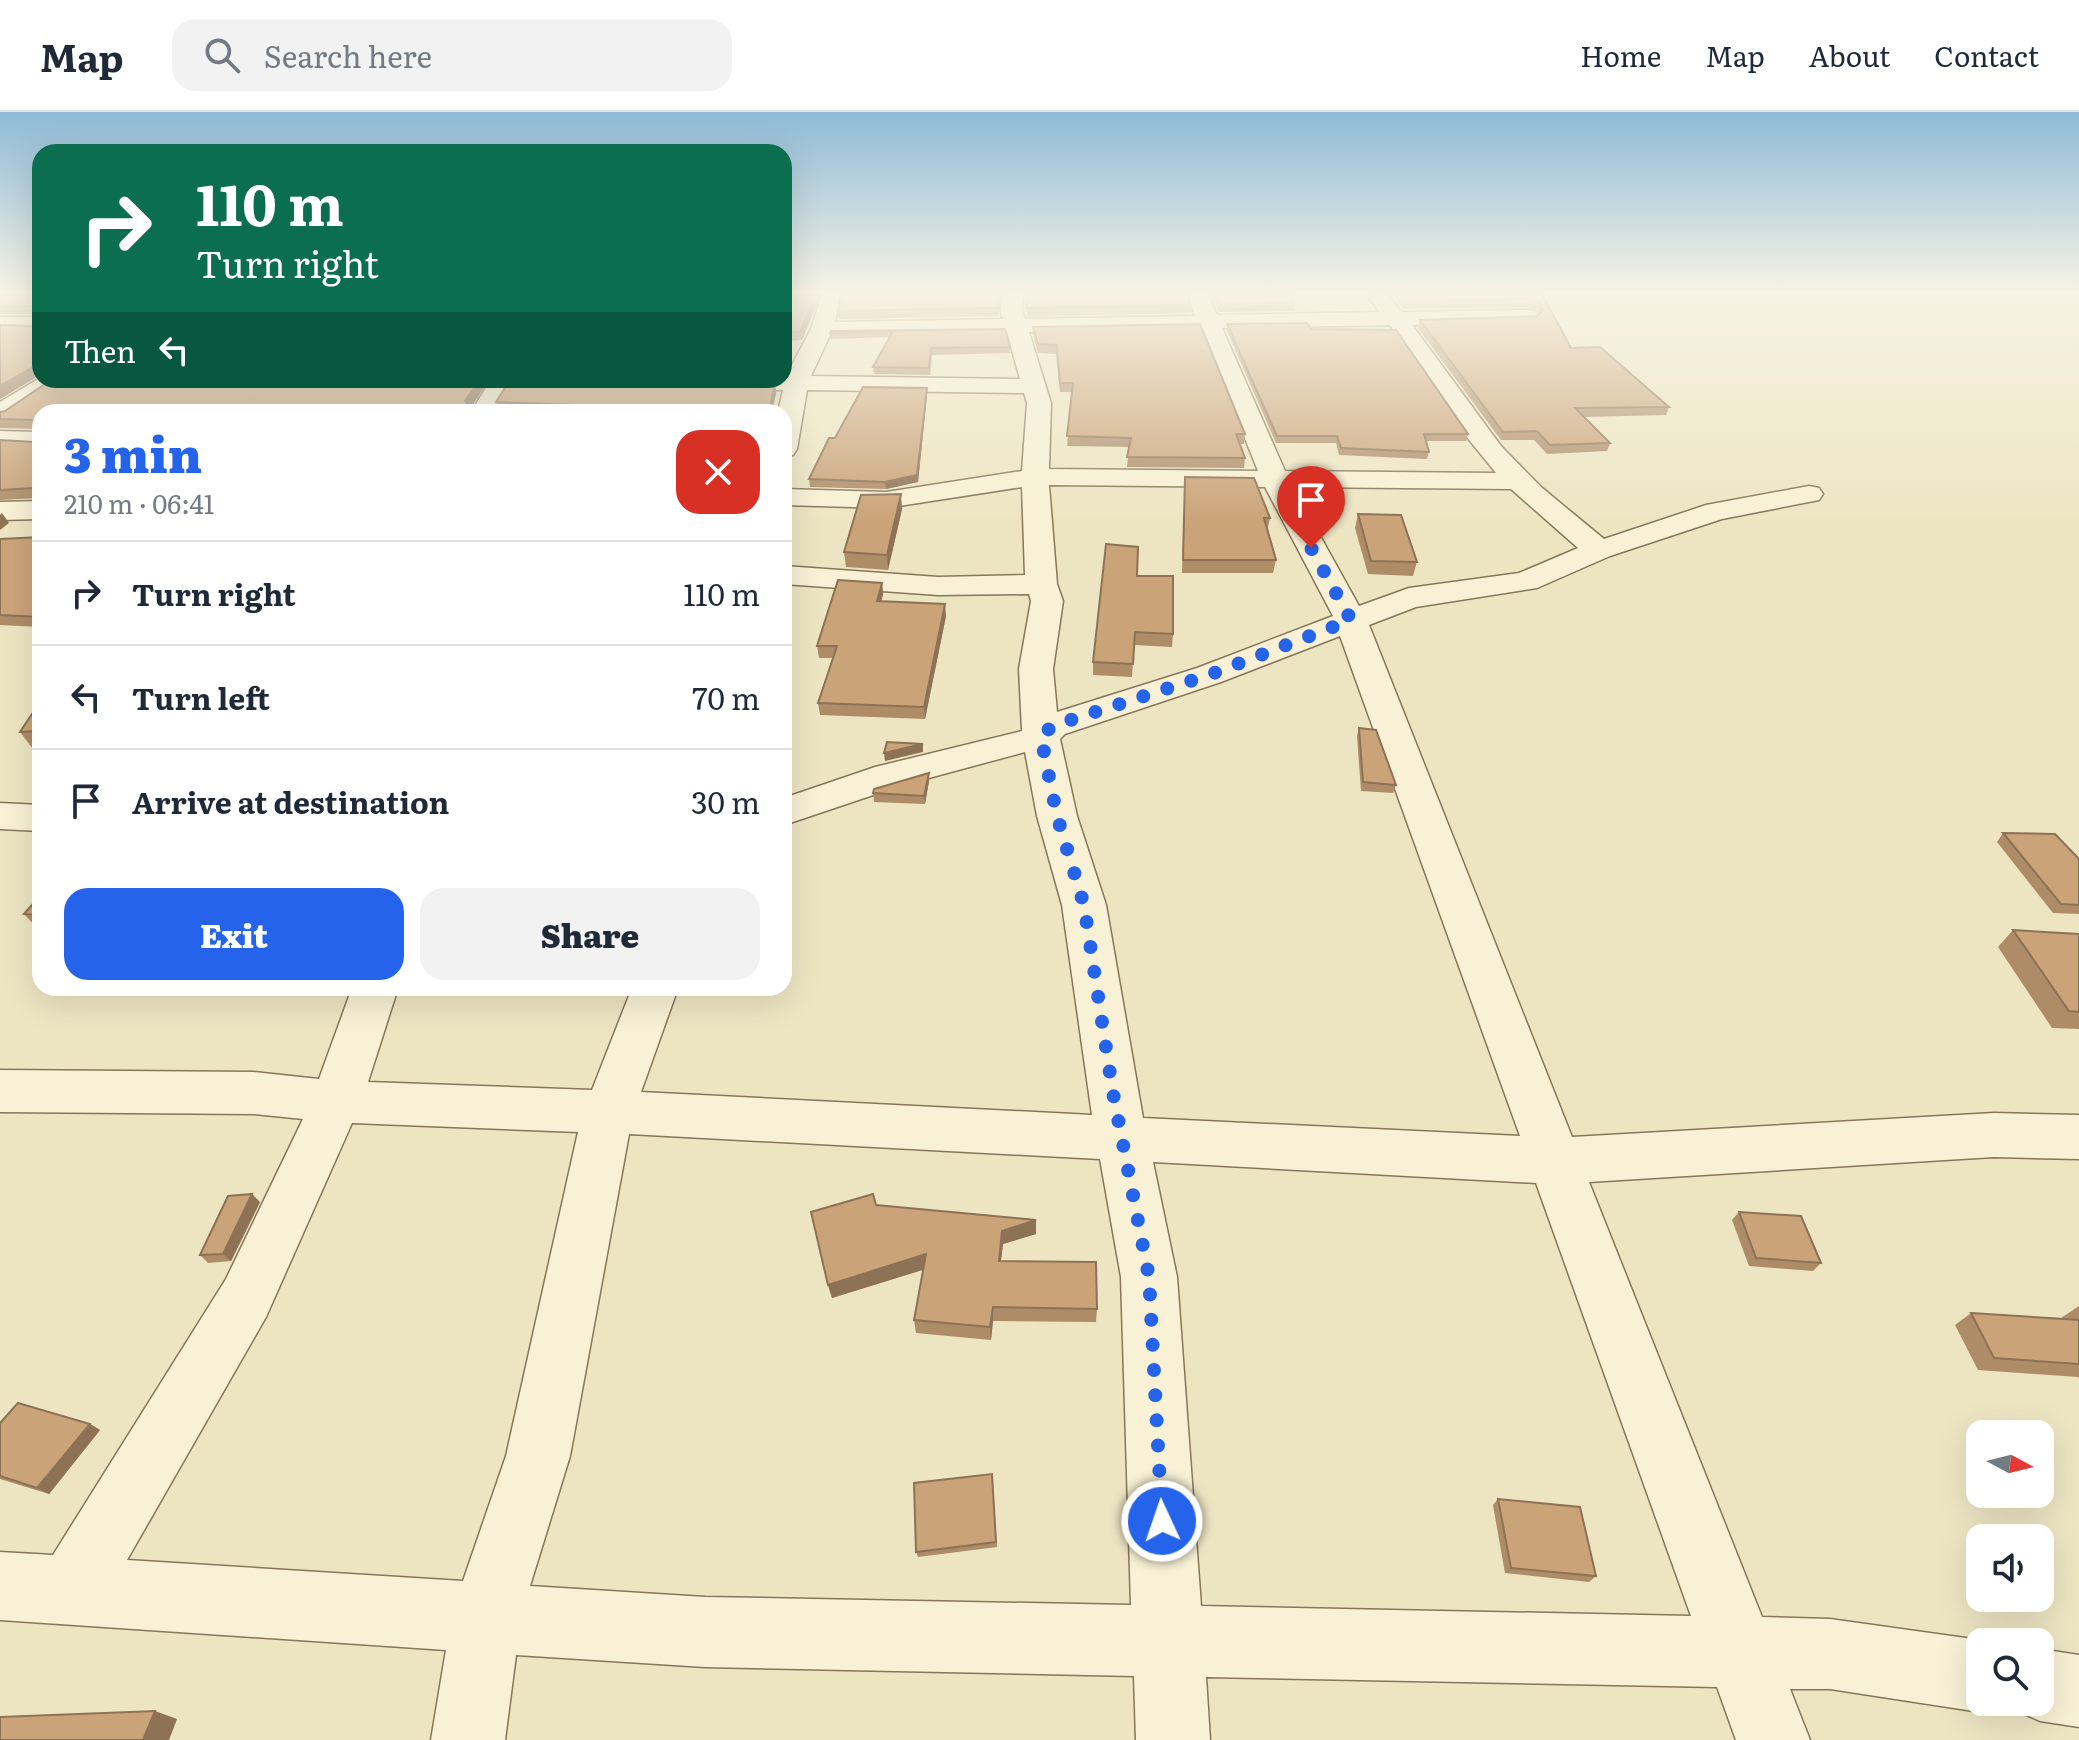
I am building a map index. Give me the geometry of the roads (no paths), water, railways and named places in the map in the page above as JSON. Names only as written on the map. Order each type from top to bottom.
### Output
[{"type":"street","points":[[792,404],[802,370]]},
{"type":"street","points":[[1030,370],[1039,403],[1035,477],[1041,584],[1047,601],[1036,669],[1041,737],[1057,816],[1084,905],[1122,1140],[1149,1277],[1173,1740]]},
{"type":"street","points":[[1230,370],[1275,478],[1351,620],[1773,1740]]},
{"type":"street","points":[[1430,370],[1520,481],[1599,550]]},
{"type":"street","points":[[792,382],[1035,386]]},
{"type":"street","points":[[0,413],[41,388]]},
{"type":"street","points":[[0,439],[32,440]]},
{"type":"street","points":[[792,497],[886,500],[1035,477],[1520,481]]},
{"type":"street","points":[[792,809],[889,776],[1041,737],[1052,726],[1209,675],[1409,598],[1526,581],[1599,550],[1716,511],[1809,494]]},
{"type":"street","points":[[0,511],[32,510]]},
{"type":"street","points":[[792,576],[938,586],[1041,584]]},
{"type":"street","points":[[0,816],[32,818]]},
{"type":"street","points":[[71,1590],[246,1298],[336,1102],[372,996]]},
{"type":"street","points":[[468,1740],[486,1617],[538,1456],[608,1112],[653,996]]},
{"type":"street","points":[[0,1091],[254,1093],[336,1102],[608,1112],[1557,1161],[1994,1135],[2079,1137]]},
{"type":"street","points":[[0,1586],[705,1632],[1830,1654],[1966,1674]]},
{"type":"street","points":[[2054,1687],[2079,1691]]}]
